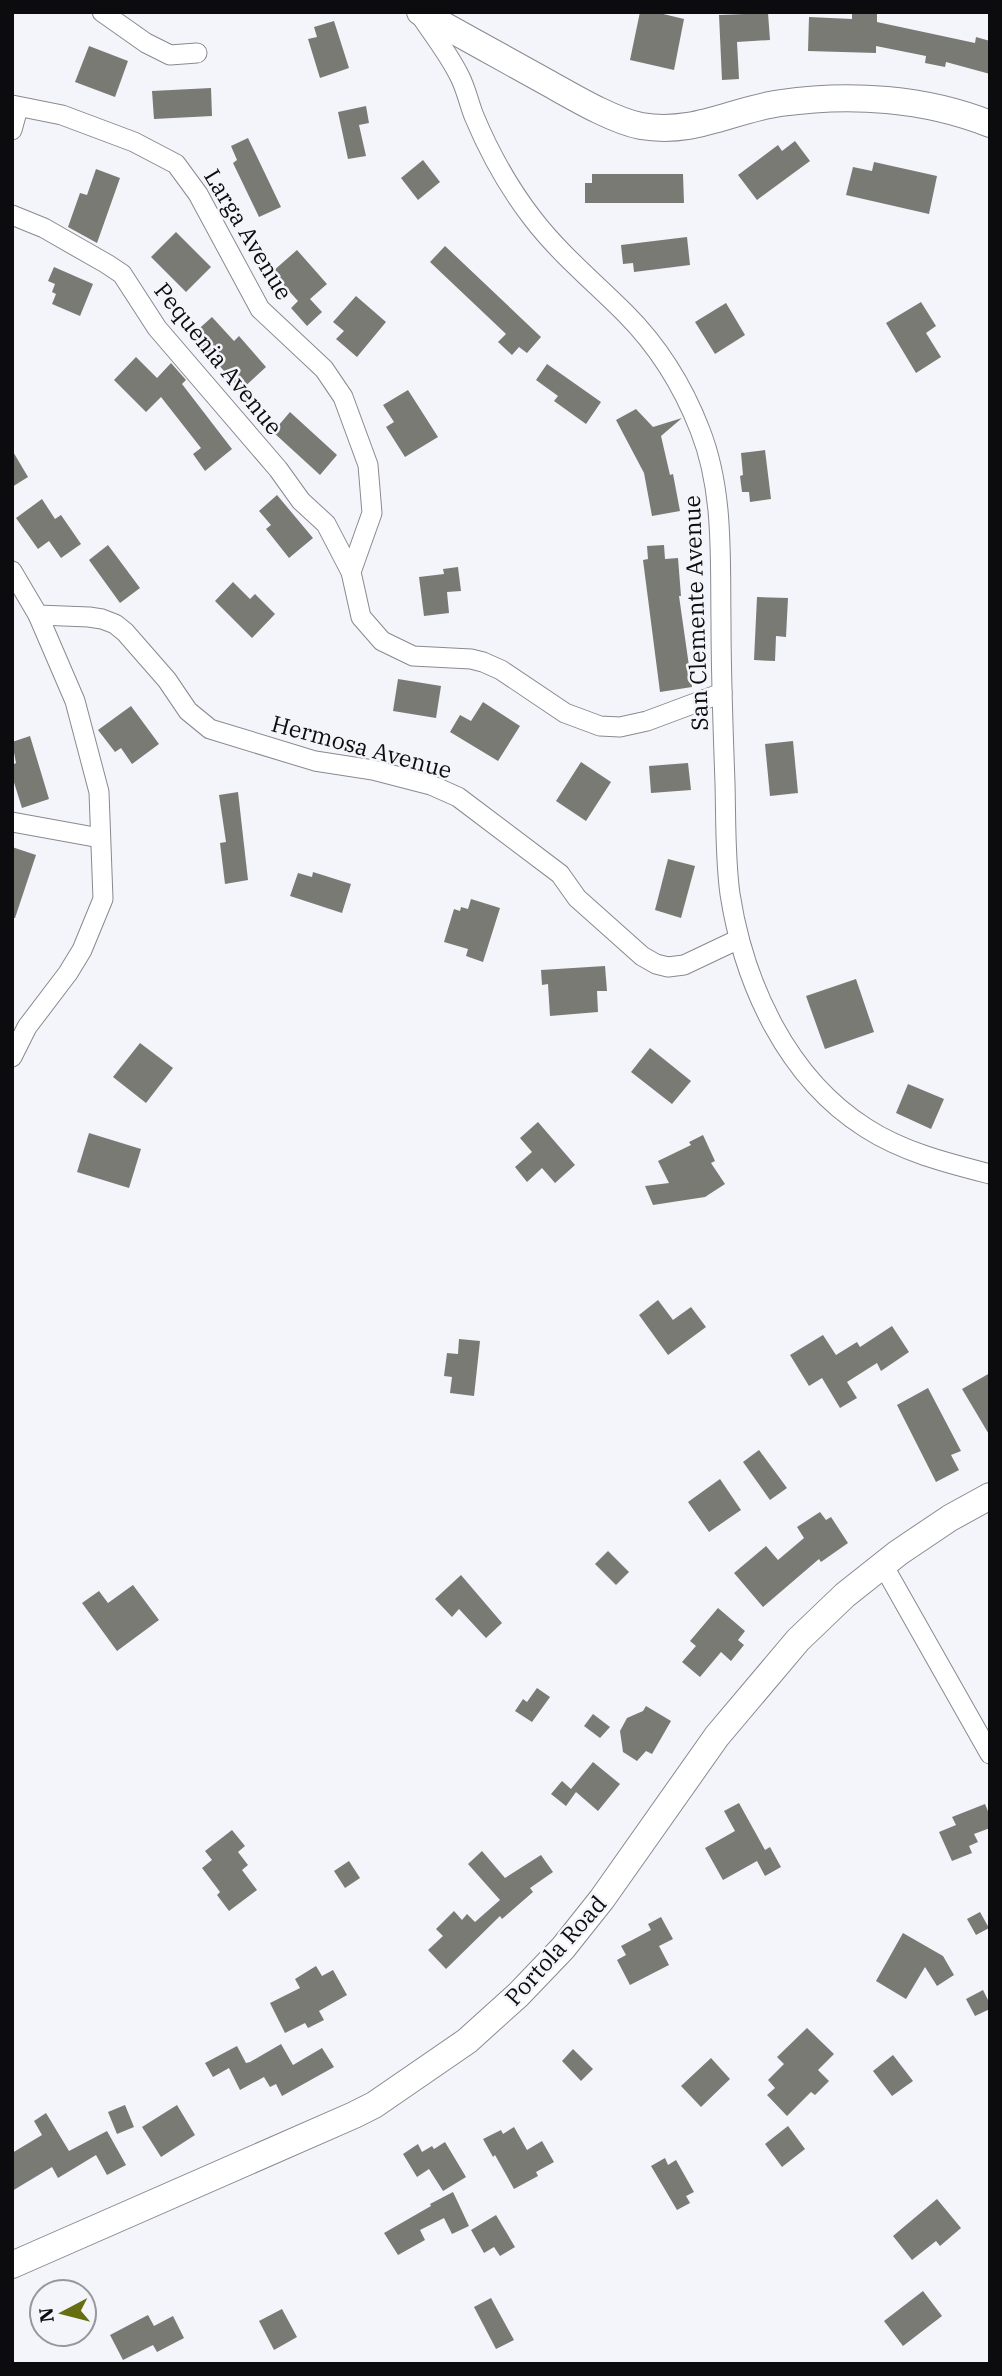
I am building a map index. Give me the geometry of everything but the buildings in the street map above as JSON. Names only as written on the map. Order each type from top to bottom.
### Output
[{"type":"street","points":[[102,12],[146,43],[170,55],[197,53]]},
{"type":"street","points":[[419,12],[584,103],[639,126],[689,128],[780,103],[845,99],[912,103],[990,124]]},
{"type":"street","name":"San Clemente Avenue","points":[[419,12],[460,77],[490,151],[533,219],[558,250],[644,333],[672,372],[690,406],[710,460],[720,516],[722,693],[730,890],[739,939],[750,976],[777,1031],[801,1069],[831,1101],[866,1128],[906,1148],[990,1174]]},
{"type":"street","points":[[12,130],[15,106]]},
{"type":"street","name":"Larga Avenue","points":[[15,106],[62,115],[134,142],[176,164],[198,194],[260,310],[324,369],[343,397],[368,465],[372,513],[351,572]]},
{"type":"street","name":"Pequenia Avenue","points":[[12,215],[44,228],[122,274],[157,328],[278,469],[301,501],[326,524],[351,572]]},
{"type":"street","points":[[12,571],[38,615],[75,701],[99,792],[103,898],[82,950],[27,1027],[12,1057]]},
{"type":"street","points":[[351,572],[361,617],[382,641],[413,656],[471,659],[484,663],[501,670],[565,713],[582,721],[600,726],[620,727],[646,721],[722,693]]},
{"type":"street","name":"Hermosa Avenue","points":[[38,615],[102,619],[115,624],[166,680],[188,711],[210,729],[315,761],[373,770],[431,785],[458,797],[559,874],[577,898],[642,956],[656,964],[668,967],[684,965],[739,939]]},
{"type":"street","points":[[12,822],[100,838]]},
{"type":"street","name":"Portola Road","points":[[12,2265],[354,2115],[374,2105],[467,2041],[518,1995],[563,1948],[717,1737],[792,1646],[845,1595],[883,1565],[950,1518],[990,1496]]},
{"type":"street","points":[[883,1565],[990,1754]]}]
